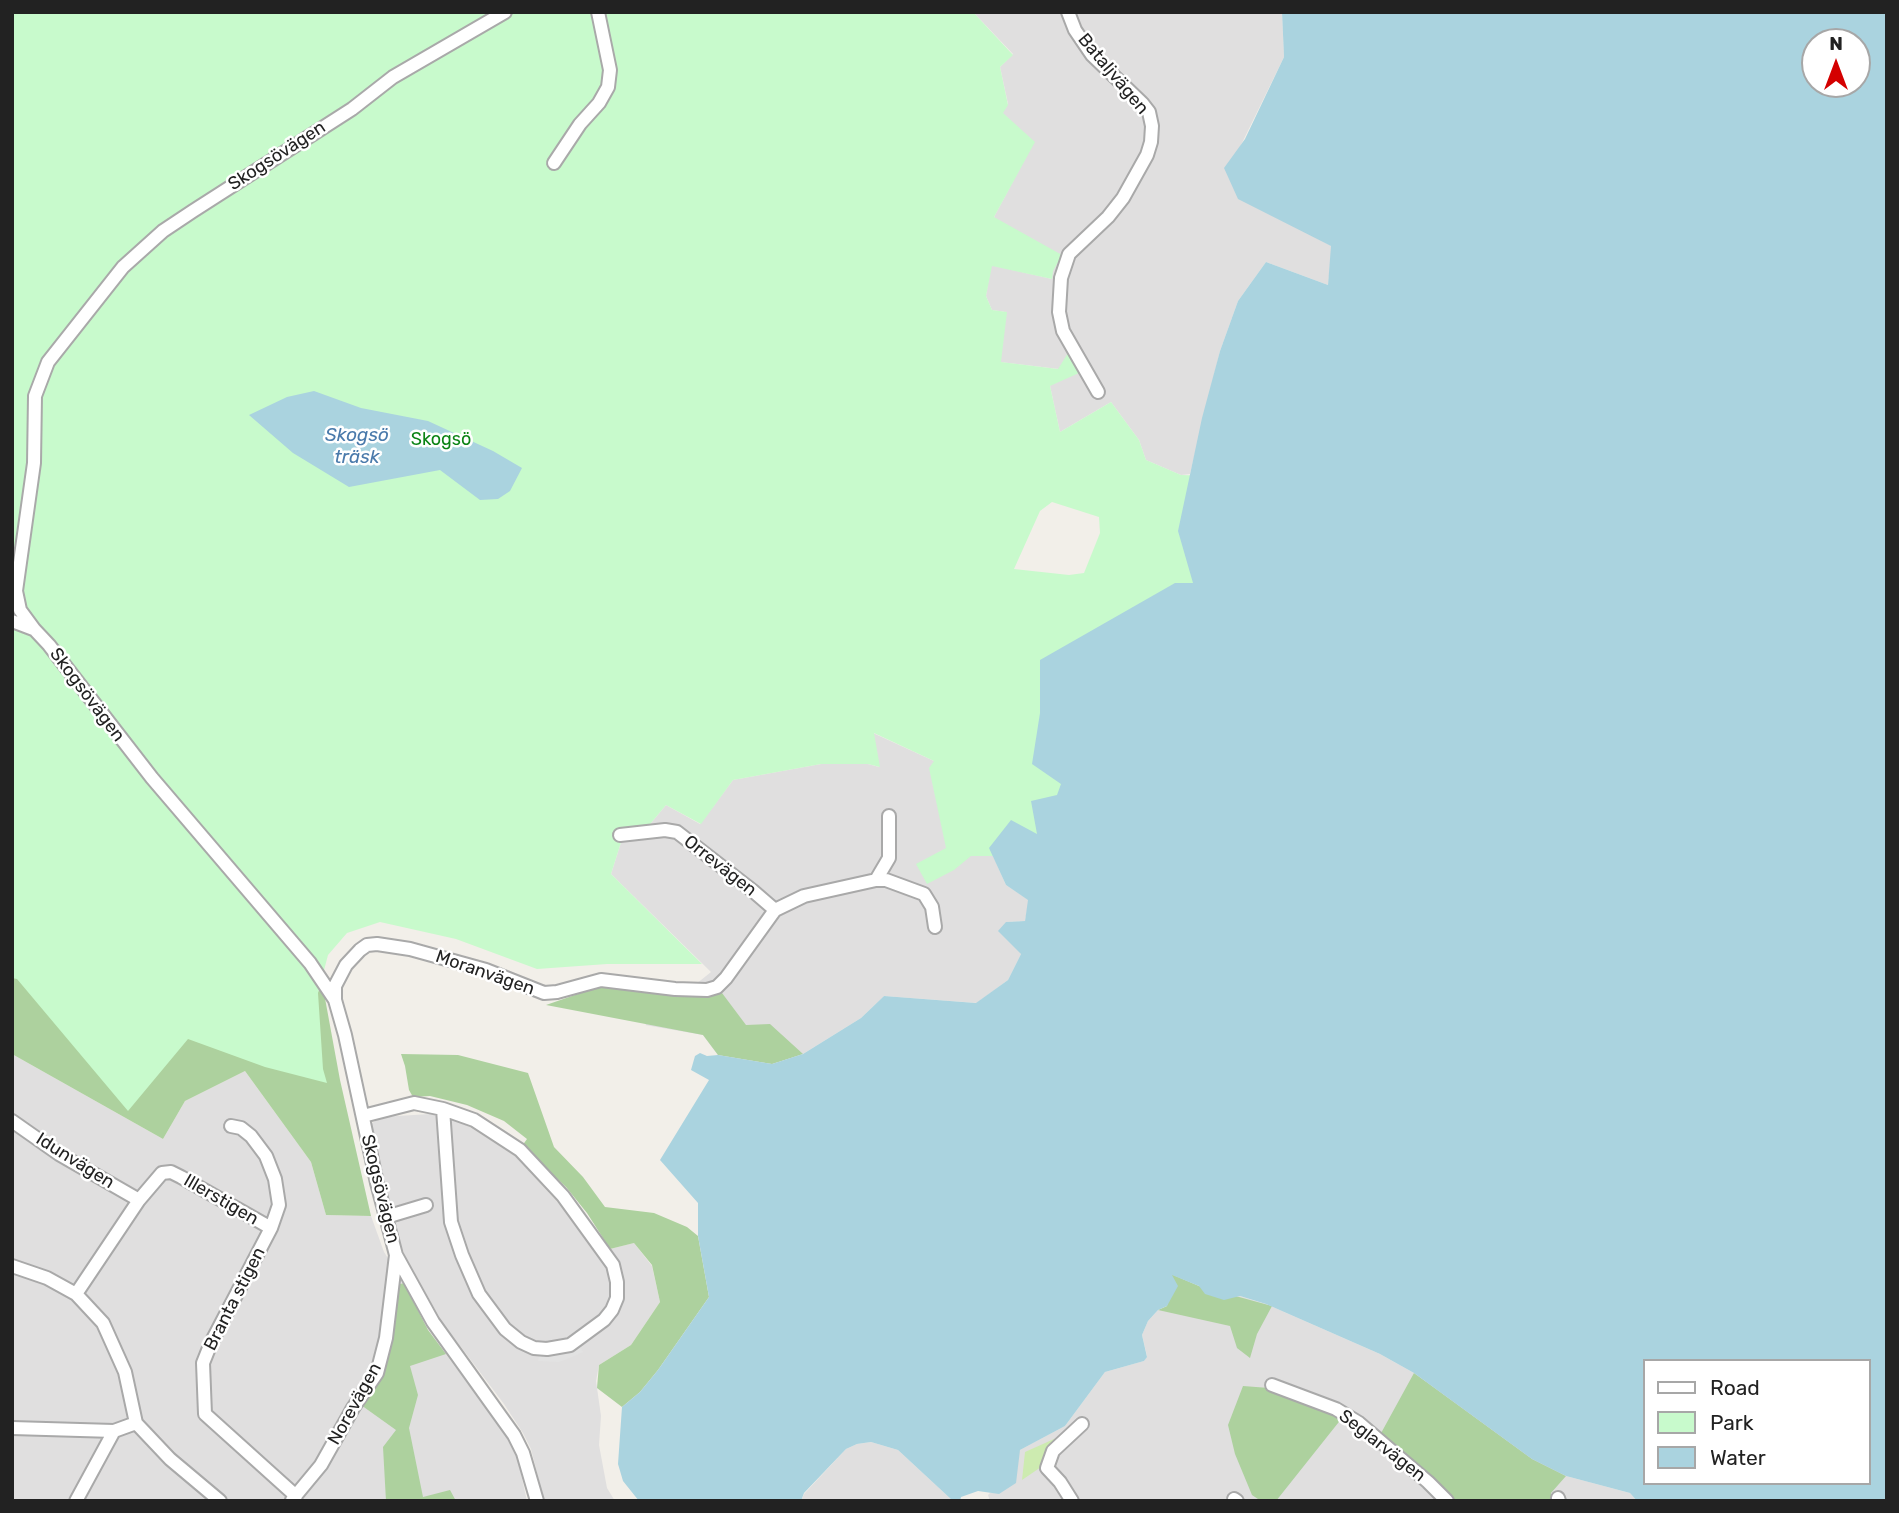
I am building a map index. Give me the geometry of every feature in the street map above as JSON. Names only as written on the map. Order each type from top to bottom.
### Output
[{"type":"street","name":"Skogsövägen","points":[[505,12],[393,77],[352,108],[163,231],[123,267],[48,362],[35,396],[34,463],[16,591],[20,610],[33,629],[49,645],[152,778],[310,963],[335,1000],[396,1255],[433,1322],[514,1435],[529,1468],[537,1501]]},
{"type":"street","points":[[554,163],[608,87],[610,70],[598,12]]},
{"type":"street","name":"Bataljvägen","points":[[1068,12],[1075,30],[1092,55],[1142,103],[1149,113],[1152,125],[1147,155],[1123,198],[1108,217],[1069,254],[1061,278],[1059,312],[1063,331],[1098,392]]},
{"type":"street","points":[[12,621],[33,629]]},
{"type":"street","points":[[876,880],[889,858],[889,816]]},
{"type":"street","name":"Orrevägen","points":[[621,835],[665,830],[677,832],[775,910]]},
{"type":"street","name":"Moranvägen","points":[[335,1000],[335,986],[346,965],[360,950],[377,944],[410,949],[486,970],[544,993],[601,980],[707,990],[717,987],[726,978],[775,910],[804,896],[876,880],[886,880],[924,894],[932,907],[935,928]]},
{"type":"street","points":[[363,1116],[414,1103],[443,1109],[474,1120],[520,1150],[563,1196],[613,1265],[617,1290],[612,1310],[604,1320],[578,1340],[559,1349],[534,1348],[521,1342],[505,1329],[479,1294],[451,1222],[443,1109]]},
{"type":"street","name":"Idunvägen","points":[[12,1121],[59,1154],[139,1200]]},
{"type":"street","name":"Branta stigen","points":[[231,1126],[241,1128],[251,1136],[266,1156],[275,1179],[279,1205],[271,1228],[211,1343],[202,1373],[205,1415],[294,1498]]},
{"type":"street","name":"Illerstigen","points":[[139,1200],[162,1173],[171,1172],[271,1228]]},
{"type":"street","points":[[76,1294],[139,1200]]},
{"type":"street","points":[[386,1217],[426,1205]]},
{"type":"street","name":"Norevägen","points":[[294,1498],[321,1465],[353,1408],[377,1373],[386,1338],[396,1255]]},
{"type":"street","points":[[12,1266],[47,1278],[76,1294],[103,1323],[125,1372],[136,1423],[170,1459],[220,1501]]},
{"type":"street","name":"Seglarvägen","points":[[1272,1385],[1336,1409],[1359,1423],[1447,1501]]},
{"type":"street","points":[[12,1428],[114,1431],[136,1423]]},
{"type":"street","points":[[1072,1501],[1047,1468],[1053,1451],[1082,1424]]},
{"type":"street","points":[[76,1501],[114,1431]]},
{"type":"shaded area","points":[[973,12],[1282,12],[1284,57],[1239,149],[1288,223],[1332,246],[1328,285],[1266,262],[1238,301],[1220,351],[1190,474],[1181,475],[1146,460],[1139,440],[1111,402],[1060,432],[1050,386],[1067,354],[1059,369],[1000,362],[1006,312],[992,310],[986,296],[991,265],[1052,279],[994,217],[1034,142],[1002,113],[1008,104],[1000,67],[1013,54]]},
{"type":"shaded area","points":[[873,733],[934,761],[993,856],[1006,885],[1029,900],[1025,921],[1006,922],[1021,954],[1008,980],[977,1003],[884,996],[861,1018],[803,1054],[772,1064],[718,1055],[703,1035],[645,1025],[711,972],[611,874],[623,836],[641,835],[666,805],[700,824],[733,780],[821,764],[868,764],[879,767]]},
{"type":"shaded area","points":[[12,1054],[163,1139],[185,1101],[245,1071],[311,1162],[326,1215],[371,1216],[384,1252],[404,1283],[428,1330],[509,1439],[517,1456],[527,1501],[12,1501]]},
{"type":"shaded area","points":[[430,1114],[453,1119],[470,1127],[515,1156],[561,1206],[591,1247],[610,1249],[634,1243],[652,1266],[660,1302],[631,1345],[599,1365],[596,1381],[601,1416],[599,1445],[607,1488],[615,1501],[544,1501],[531,1449],[523,1433],[442,1322],[405,1256],[393,1222],[371,1124],[381,1117]]},
{"type":"shaded area","points":[[1240,1296],[1266,1304],[1380,1354],[1414,1373],[1566,1476],[1630,1493],[1637,1501],[990,1501],[988,1495],[999,1493],[1020,1450],[1065,1426],[1105,1372],[1144,1361],[1147,1356],[1142,1335],[1148,1321],[1158,1310]]},
{"type":"shaded area","points":[[579,1345],[583,1352],[567,1359],[559,1362],[538,1361],[540,1352]]},
{"type":"shaded area","points":[[871,1442],[898,1450],[953,1501],[801,1501],[804,1494],[846,1449]]},
{"type":"green space","name":"Skogsö","points":[[12,12],[973,12],[1013,55],[1000,67],[1008,105],[1003,113],[1035,142],[994,217],[1062,255],[1053,271],[1052,279],[992,266],[986,296],[992,310],[1007,312],[1001,362],[1058,369],[1068,353],[1079,373],[1050,386],[1060,432],[1111,402],[1139,440],[1146,460],[1181,475],[1407,483],[1394,856],[971,856],[954,870],[927,884],[916,864],[946,848],[929,768],[934,761],[874,733],[880,767],[868,764],[821,764],[733,780],[701,824],[666,805],[641,835],[623,836],[611,874],[702,964],[607,964],[537,969],[456,939],[380,922],[347,933],[328,955],[318,993],[323,1069],[327,1083],[265,1067],[188,1039],[128,1111],[17,979],[12,978]],"holes":[[[1052,502],[1099,517],[1100,533],[1084,573],[1069,575],[1014,569],[1040,511]]]},
{"type":"green space","points":[[12,631],[318,992],[322,982],[340,1080],[371,1216],[326,1215],[311,1162],[245,1071],[185,1101],[163,1139],[12,1054]]},
{"type":"green space","points":[[601,986],[690,996],[722,993],[746,1025],[770,1024],[803,1054],[772,1064],[718,1055],[703,1035],[546,1005]]},
{"type":"green space","points":[[401,1054],[458,1055],[528,1073],[554,1147],[583,1177],[605,1207],[654,1213],[687,1227],[698,1236],[709,1297],[658,1370],[640,1392],[622,1407],[597,1388],[599,1365],[631,1345],[660,1302],[652,1265],[634,1243],[610,1249],[566,1187],[522,1146],[527,1139],[504,1121],[467,1105],[430,1096],[413,1097]]},
{"type":"green space","points":[[1171,1274],[1199,1286],[1272,1306],[1257,1334],[1250,1358],[1237,1348],[1230,1326],[1158,1310],[1167,1306]]},
{"type":"green space","points":[[404,1283],[428,1330],[446,1354],[410,1366],[418,1395],[409,1428],[423,1497],[450,1490],[456,1501],[386,1501],[383,1447],[396,1430],[361,1405],[397,1285]]},
{"type":"green space","points":[[1414,1373],[1532,1459],[1566,1476],[1551,1493],[1551,1501],[1453,1501],[1380,1435]]},
{"type":"green space","points":[[1243,1386],[1269,1388],[1342,1418],[1276,1501],[1261,1501],[1252,1495],[1235,1454],[1228,1425]]},
{"type":"green space","points":[[1063,1435],[1044,1465],[1022,1480],[1025,1452]]},
{"type":"water","points":[[1282,12],[1887,12],[1887,1501],[1637,1501],[1630,1493],[1566,1476],[1532,1459],[1414,1373],[1380,1354],[1266,1304],[1240,1296],[1224,1300],[1205,1294],[1199,1286],[1172,1275],[1178,1286],[1167,1306],[1158,1310],[1148,1321],[1142,1335],[1147,1357],[1144,1361],[1105,1372],[1065,1426],[1020,1450],[1016,1483],[999,1494],[978,1491],[961,1497],[960,1501],[953,1501],[898,1450],[871,1442],[846,1449],[804,1493],[801,1501],[639,1501],[623,1481],[618,1464],[622,1407],[640,1392],[658,1370],[709,1297],[698,1236],[698,1203],[660,1160],[709,1080],[691,1070],[695,1056],[700,1053],[772,1064],[803,1054],[861,1018],[884,996],[976,1003],[1008,980],[1021,954],[998,931],[1006,922],[1025,921],[1028,900],[1006,885],[989,848],[1011,820],[1037,834],[1031,801],[1057,795],[1061,784],[1032,764],[1040,713],[1040,660],[1175,583],[1193,583],[1178,531],[1202,418],[1220,351],[1238,301],[1266,262],[1328,285],[1331,246],[1238,199],[1224,168],[1245,139],[1284,57]]},
{"type":"water","name":"Skogsö träsk","points":[[314,391],[361,408],[428,421],[493,451],[522,468],[510,491],[498,499],[480,500],[440,470],[349,487],[293,453],[249,415],[287,397]]}]
